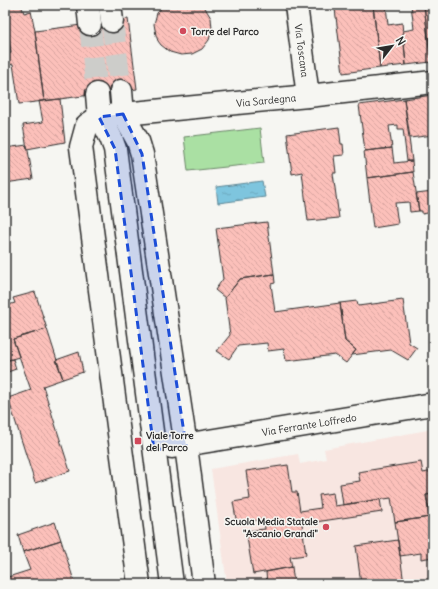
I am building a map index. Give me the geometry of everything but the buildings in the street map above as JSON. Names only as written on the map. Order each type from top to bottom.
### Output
[{"type":"street","name":"Via Toscana","points":[[296,5],[308,96]]},
{"type":"street","name":"Via Sardegna","points":[[99,117],[433,82]]},
{"type":"street","points":[[121,92],[123,114],[138,141],[142,154],[186,446],[204,584]]},
{"type":"street","points":[[97,94],[99,117],[108,132],[115,150],[172,584]]},
{"type":"street","points":[[99,117],[87,125],[81,146],[139,584]]},
{"type":"street","name":"Via Ferrante Loffredo","points":[[154,450],[186,446],[433,404]]},
{"type":"highlighted area","points":[[123,114],[142,154],[186,446],[154,450],[115,149],[99,117]]},
{"type":"shaded area","name":"Scuola Media Statale \"Ascanio Grandi\"","points":[[433,429],[433,584],[227,584],[211,469],[298,454],[300,464],[326,459],[324,449]]},
{"type":"green space","points":[[260,128],[264,163],[188,171],[184,137]]},
{"type":"water","points":[[262,181],[265,197],[218,203],[216,187]]},
{"type":"tunnel","points":[[112,21],[121,91]]},
{"type":"tunnel","points":[[90,24],[97,94]]},
{"type":"place","name":"Torre del Parco","points":[[183,31]]},
{"type":"place","name":"Viale Torre del Parco","points":[[138,441]]},
{"type":"place","name":"Scuola Media Statale \"Ascanio Grandi\"","points":[[326,527]]}]
